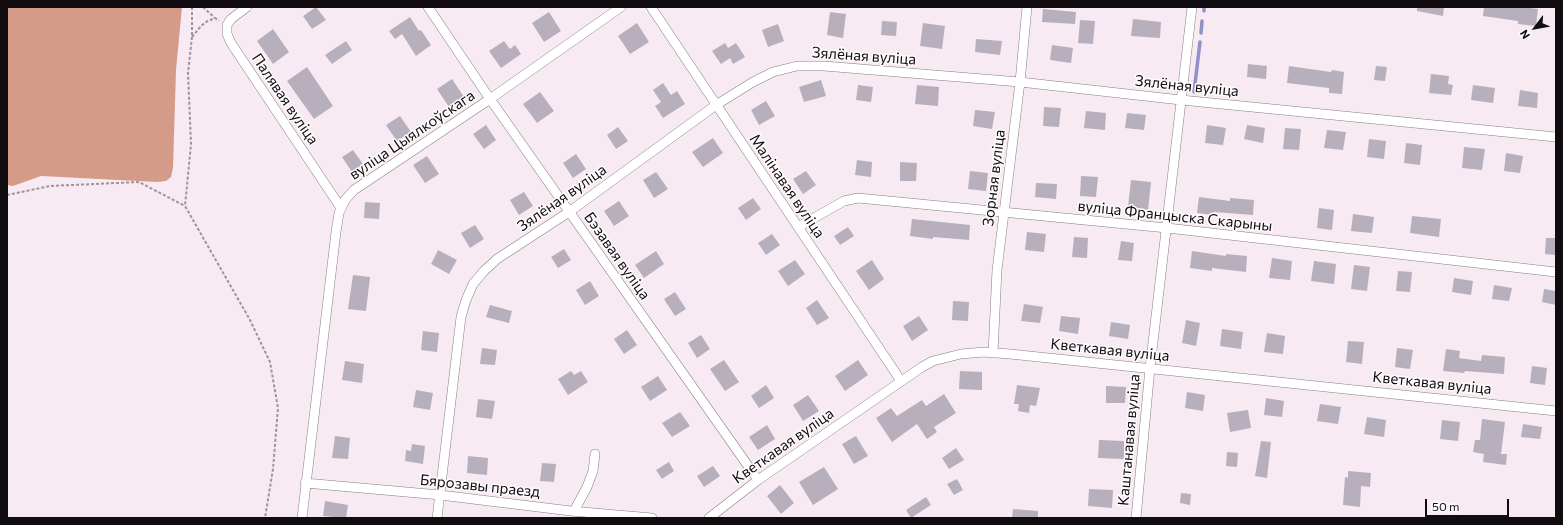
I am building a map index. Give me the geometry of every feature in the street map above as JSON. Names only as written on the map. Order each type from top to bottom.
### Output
[{"type":"street","points":[[227,25],[231,19],[247,7]]},
{"type":"street","name":"Бэзавая вуліца","points":[[428,7],[490,99],[758,480]]},
{"type":"street","name":"вуліца Цыялкоўскага","points":[[302,518],[336,232],[341,208],[345,200],[359,187],[490,99],[621,7]]},
{"type":"street","name":"Малінавая вуліца","points":[[651,7],[901,381]]},
{"type":"street","name":"Зорная вуліца","points":[[993,353],[997,270],[1020,82],[1027,7]]},
{"type":"street","name":"Каштанавая вуліца","points":[[1136,518],[1150,368],[1192,7]]},
{"type":"street","name":"Палявая вуліца","points":[[227,25],[226,34],[231,43],[341,208]]},
{"type":"street","name":"Зялёная вуліца","points":[[438,518],[461,317],[473,284],[497,259],[569,212],[716,105],[753,82],[773,72],[797,66],[824,66],[1020,82],[1181,100],[1556,137]]},
{"type":"street","name":"вуліца Францыска Скарыны","points":[[798,227],[844,201],[858,198],[1167,228],[1556,272]]},
{"type":"street","name":"Кветкавая вуліца","points":[[709,518],[758,480],[901,381],[933,361],[961,354],[984,352],[1556,410]]},
{"type":"street","points":[[572,513],[587,487],[593,471],[595,454]]},
{"type":"street","name":"Бярозавы праезд","points":[[305,483],[440,495],[572,513],[652,518]]},
{"type":"path","points":[[185,206],[191,144],[188,73],[192,37],[192,7]]},
{"type":"path","points":[[203,7],[215,18],[227,25]]},
{"type":"path","points":[[192,37],[201,26],[215,18]]},
{"type":"path","points":[[7,195],[50,186],[139,182],[185,206],[250,320],[270,362],[278,408],[273,469],[265,518]]},
{"type":"shaded area","points":[[7,7],[182,7],[176,70],[173,168],[171,177],[166,181],[157,182],[41,176],[13,186],[7,185]]},
{"type":"building","points":[[316,7],[326,20],[312,29],[303,16]]},
{"type":"building","points":[[1417,7],[1444,7],[1443,16],[1417,11]]},
{"type":"building","points":[[1484,7],[1530,7],[1538,9],[1536,26],[1518,24],[1518,21],[1483,16]]},
{"type":"building","points":[[1043,9],[1076,12],[1075,24],[1042,22]]},
{"type":"building","points":[[549,12],[561,31],[544,42],[532,23]]},
{"type":"building","points":[[830,12],[846,14],[843,38],[827,35]]},
{"type":"building","points":[[410,17],[431,45],[416,56],[402,34],[395,39],[389,31]]},
{"type":"building","points":[[1133,19],[1161,22],[1160,38],[1131,36]]},
{"type":"building","points":[[1080,20],[1095,21],[1093,44],[1078,43]]},
{"type":"building","points":[[882,21],[897,22],[896,36],[881,35]]},
{"type":"building","points":[[637,23],[649,42],[630,54],[618,36]]},
{"type":"building","points":[[923,23],[945,26],[942,49],[920,46]]},
{"type":"building","points":[[778,24],[784,41],[768,47],[762,30]]},
{"type":"building","points":[[273,29],[289,52],[273,64],[257,41]]},
{"type":"building","points":[[976,39],[1002,41],[1000,55],[975,52]]},
{"type":"building","points":[[346,41],[352,50],[332,64],[325,55]]},
{"type":"building","points":[[504,41],[510,49],[515,45],[521,54],[501,68],[489,51]]},
{"type":"building","points":[[725,43],[728,48],[736,43],[745,57],[733,64],[730,58],[721,64],[712,51]]},
{"type":"building","points":[[1052,45],[1073,48],[1071,63],[1050,60]]},
{"type":"building","points":[[1248,64],[1267,66],[1266,79],[1247,77]]},
{"type":"building","points":[[1289,66],[1331,72],[1332,70],[1344,72],[1342,94],[1329,93],[1329,88],[1287,83]]},
{"type":"building","points":[[1376,66],[1387,67],[1385,81],[1374,80]]},
{"type":"building","points":[[307,67],[333,106],[314,119],[287,81]]},
{"type":"building","points":[[1431,74],[1449,76],[1448,84],[1453,85],[1451,95],[1429,93]]},
{"type":"building","points":[[452,79],[464,97],[449,107],[437,89]]},
{"type":"building","points":[[821,80],[826,96],[804,102],[799,87]]},
{"type":"building","points":[[663,83],[671,95],[677,91],[685,104],[663,118],[655,106],[661,102],[653,90]]},
{"type":"building","points":[[858,85],[873,87],[871,102],[856,100]]},
{"type":"building","points":[[917,85],[939,87],[938,106],[915,104]]},
{"type":"building","points":[[1473,85],[1495,88],[1493,103],[1471,100]]},
{"type":"building","points":[[1520,90],[1538,93],[1537,108],[1518,106]]},
{"type":"building","points":[[540,92],[554,111],[537,123],[523,104]]},
{"type":"building","points":[[766,101],[775,116],[759,125],[751,110]]},
{"type":"building","points":[[1044,107],[1061,108],[1059,127],[1043,126]]},
{"type":"building","points":[[975,110],[995,112],[992,129],[973,126]]},
{"type":"building","points":[[1086,111],[1106,113],[1105,130],[1084,128]]},
{"type":"building","points":[[1127,113],[1146,115],[1144,130],[1125,128]]},
{"type":"building","points":[[400,116],[411,132],[397,141],[386,125]]},
{"type":"building","points":[[486,125],[496,140],[484,149],[473,134]]},
{"type":"building","points":[[1207,125],[1226,128],[1223,145],[1205,143]]},
{"type":"building","points":[[1247,125],[1265,128],[1263,143],[1244,139]]},
{"type":"building","points":[[618,127],[628,141],[616,149],[607,135]]},
{"type":"building","points":[[1285,128],[1301,129],[1299,150],[1283,149]]},
{"type":"building","points":[[1327,130],[1346,132],[1343,150],[1324,148]]},
{"type":"building","points":[[713,138],[723,153],[703,167],[692,152]]},
{"type":"building","points":[[1369,139],[1386,141],[1384,159],[1367,157]]},
{"type":"building","points":[[1406,143],[1422,145],[1420,165],[1404,163]]},
{"type":"building","points":[[1464,147],[1485,149],[1482,170],[1462,168]]},
{"type":"building","points":[[353,150],[363,164],[352,172],[342,157]]},
{"type":"building","points":[[1506,153],[1523,156],[1520,173],[1504,171]]},
{"type":"building","points":[[576,154],[586,169],[573,178],[563,163]]},
{"type":"building","points":[[427,156],[439,174],[425,183],[413,165]]},
{"type":"building","points":[[857,160],[872,162],[871,177],[855,175]]},
{"type":"building","points":[[900,162],[917,163],[916,181],[900,181]]},
{"type":"building","points":[[806,171],[816,185],[803,194],[793,179]]},
{"type":"building","points":[[970,171],[988,173],[986,191],[968,189]]},
{"type":"building","points":[[656,172],[668,189],[654,198],[643,180]]},
{"type":"building","points":[[1081,176],[1098,177],[1096,197],[1080,196]]},
{"type":"building","points":[[1131,180],[1151,182],[1148,210],[1128,207]]},
{"type":"building","points":[[1036,183],[1057,184],[1056,199],[1035,197]]},
{"type":"building","points":[[524,192],[533,206],[519,215],[510,200]]},
{"type":"building","points":[[1199,197],[1230,201],[1230,198],[1254,200],[1253,215],[1214,212],[1214,215],[1197,213]]},
{"type":"building","points":[[753,198],[761,209],[746,220],[738,208]]},
{"type":"building","points":[[619,201],[629,216],[614,226],[604,211]]},
{"type":"building","points":[[365,202],[380,203],[379,219],[364,218]]},
{"type":"building","points":[[1319,208],[1334,210],[1332,230],[1317,228]]},
{"type":"building","points":[[1353,214],[1374,217],[1372,233],[1351,231]]},
{"type":"building","points":[[1412,216],[1441,219],[1439,237],[1410,233]]},
{"type":"building","points":[[912,219],[970,225],[969,240],[933,237],[933,239],[910,236]]},
{"type":"building","points":[[475,225],[484,239],[470,248],[461,233]]},
{"type":"building","points":[[848,227],[854,236],[840,245],[834,236]]},
{"type":"building","points":[[1027,232],[1046,234],[1044,252],[1025,250]]},
{"type":"building","points":[[772,234],[780,245],[766,255],[758,243]]},
{"type":"building","points":[[1074,237],[1088,238],[1087,258],[1072,257]]},
{"type":"building","points":[[1546,238],[1556,238],[1556,255],[1545,254]]},
{"type":"building","points":[[1121,241],[1134,243],[1132,261],[1118,260]]},
{"type":"building","points":[[564,249],[571,260],[558,268],[551,257]]},
{"type":"building","points":[[438,250],[457,260],[449,274],[431,264]]},
{"type":"building","points":[[656,251],[664,264],[644,278],[635,265]]},
{"type":"building","points":[[1192,251],[1226,256],[1226,254],[1247,256],[1246,272],[1212,268],[1212,271],[1190,268]]},
{"type":"building","points":[[1272,258],[1292,261],[1290,280],[1269,278]]},
{"type":"building","points":[[795,260],[805,274],[788,286],[778,271]]},
{"type":"building","points":[[872,260],[884,279],[869,290],[856,271]]},
{"type":"building","points":[[1314,261],[1336,264],[1334,284],[1311,281]]},
{"type":"building","points":[[1354,265],[1370,267],[1367,291],[1351,289]]},
{"type":"building","points":[[1398,271],[1412,272],[1410,292],[1396,291]]},
{"type":"building","points":[[353,275],[370,277],[366,311],[348,309]]},
{"type":"building","points":[[1454,278],[1473,281],[1471,295],[1452,292]]},
{"type":"building","points":[[590,281],[599,296],[585,305],[576,290]]},
{"type":"building","points":[[1494,285],[1512,288],[1509,301],[1492,299]]},
{"type":"building","points":[[1544,289],[1556,291],[1556,305],[1542,302]]},
{"type":"building","points":[[675,292],[686,309],[675,316],[664,299]]},
{"type":"building","points":[[817,300],[829,318],[817,325],[806,308]]},
{"type":"building","points":[[953,301],[969,302],[968,321],[952,320]]},
{"type":"building","points":[[1024,304],[1043,307],[1040,323],[1021,321]]},
{"type":"building","points":[[490,305],[512,311],[509,323],[486,317]]},
{"type":"building","points":[[919,316],[928,330],[912,341],[903,326]]},
{"type":"building","points":[[1061,316],[1080,318],[1078,334],[1059,331]]},
{"type":"building","points":[[1186,320],[1200,323],[1196,346],[1182,343]]},
{"type":"building","points":[[1111,322],[1130,325],[1128,339],[1109,336]]},
{"type":"building","points":[[1222,329],[1243,332],[1241,349],[1220,346]]},
{"type":"building","points":[[627,330],[637,345],[624,354],[614,339]]},
{"type":"building","points":[[423,331],[439,333],[437,352],[421,350]]},
{"type":"building","points":[[1267,333],[1285,336],[1283,354],[1264,352]]},
{"type":"building","points":[[701,335],[710,349],[697,358],[688,343]]},
{"type":"building","points":[[1348,341],[1364,342],[1362,364],[1346,362]]},
{"type":"building","points":[[482,348],[497,350],[495,365],[480,364]]},
{"type":"building","points":[[1397,348],[1413,350],[1410,369],[1395,367]]},
{"type":"building","points":[[1446,349],[1460,351],[1459,358],[1481,361],[1482,355],[1505,357],[1504,374],[1443,371]]},
{"type":"building","points":[[724,360],[739,382],[725,391],[710,369]]},
{"type":"building","points":[[858,360],[868,375],[845,391],[835,376]]},
{"type":"building","points":[[345,361],[364,364],[362,383],[342,380]]},
{"type":"building","points":[[1532,366],[1547,368],[1545,385],[1530,383]]},
{"type":"building","points":[[571,371],[574,375],[581,371],[588,382],[568,395],[558,379]]},
{"type":"building","points":[[960,371],[982,372],[982,390],[959,389]]},
{"type":"building","points":[[658,376],[667,390],[650,401],[641,387]]},
{"type":"building","points":[[766,385],[774,398],[759,408],[751,396]]},
{"type":"building","points":[[1017,385],[1040,388],[1036,406],[1030,405],[1029,413],[1018,411],[1019,404],[1014,404]]},
{"type":"building","points":[[1106,386],[1126,387],[1125,403],[1106,403]]},
{"type":"building","points":[[416,390],[433,393],[430,410],[413,407]]},
{"type":"building","points":[[1187,392],[1205,395],[1203,411],[1185,408]]},
{"type":"building","points":[[944,394],[956,413],[934,427],[937,432],[927,439],[917,424],[892,442],[876,418],[891,408],[897,416],[922,400],[926,406]]},
{"type":"building","points":[[808,395],[819,411],[803,421],[793,405]]},
{"type":"building","points":[[1266,398],[1284,401],[1282,417],[1264,415]]},
{"type":"building","points":[[478,399],[495,401],[492,419],[476,417]]},
{"type":"building","points":[[1320,404],[1341,407],[1338,424],[1317,421]]},
{"type":"building","points":[[1248,410],[1251,428],[1230,432],[1227,413]]},
{"type":"building","points":[[680,412],[690,426],[672,437],[662,423]]},
{"type":"building","points":[[1367,417],[1386,420],[1384,437],[1364,434]]},
{"type":"building","points":[[1482,419],[1505,422],[1501,454],[1507,454],[1506,465],[1483,462],[1484,454],[1473,452],[1475,440],[1480,440]]},
{"type":"building","points":[[1442,420],[1460,422],[1458,441],[1440,439]]},
{"type":"building","points":[[1523,424],[1542,427],[1540,439],[1521,437]]},
{"type":"building","points":[[767,425],[775,439],[758,450],[749,437]]},
{"type":"building","points":[[335,436],[350,438],[348,459],[332,458]]},
{"type":"building","points":[[856,436],[868,456],[854,464],[842,444]]},
{"type":"building","points":[[1099,440],[1124,441],[1124,459],[1098,458]]},
{"type":"building","points":[[1261,441],[1271,442],[1267,478],[1255,476]]},
{"type":"building","points":[[412,444],[425,446],[423,464],[405,461],[406,450],[411,451]]},
{"type":"building","points":[[956,448],[964,460],[949,469],[942,458]]},
{"type":"building","points":[[1227,452],[1238,453],[1237,467],[1226,466]]},
{"type":"building","points":[[468,456],[488,458],[487,475],[467,473]]},
{"type":"building","points":[[669,462],[674,471],[662,479],[656,470]]},
{"type":"building","points":[[542,463],[556,464],[554,482],[540,481]]},
{"type":"building","points":[[713,466],[720,476],[704,487],[697,476]]},
{"type":"building","points":[[824,467],[838,489],[813,505],[799,482]]},
{"type":"building","points":[[1348,471],[1371,473],[1370,487],[1361,486],[1360,507],[1343,505],[1345,477],[1348,478]]},
{"type":"building","points":[[957,479],[963,490],[954,495],[947,484]]},
{"type":"building","points":[[780,485],[794,503],[781,514],[767,496]]},
{"type":"building","points":[[1089,489],[1113,490],[1112,508],[1088,506]]},
{"type":"building","points":[[1181,493],[1191,494],[1190,505],[1180,503]]},
{"type":"building","points":[[926,497],[931,505],[911,518],[906,510]]},
{"type":"building","points":[[325,501],[348,505],[346,518],[323,516]]},
{"type":"building","points":[[1013,509],[1038,511],[1038,518],[1012,518]]},
{"type":"waterway","points":[[1201,33],[1202,21]]},
{"type":"waterway","points":[[1194,92],[1200,42]]}]
